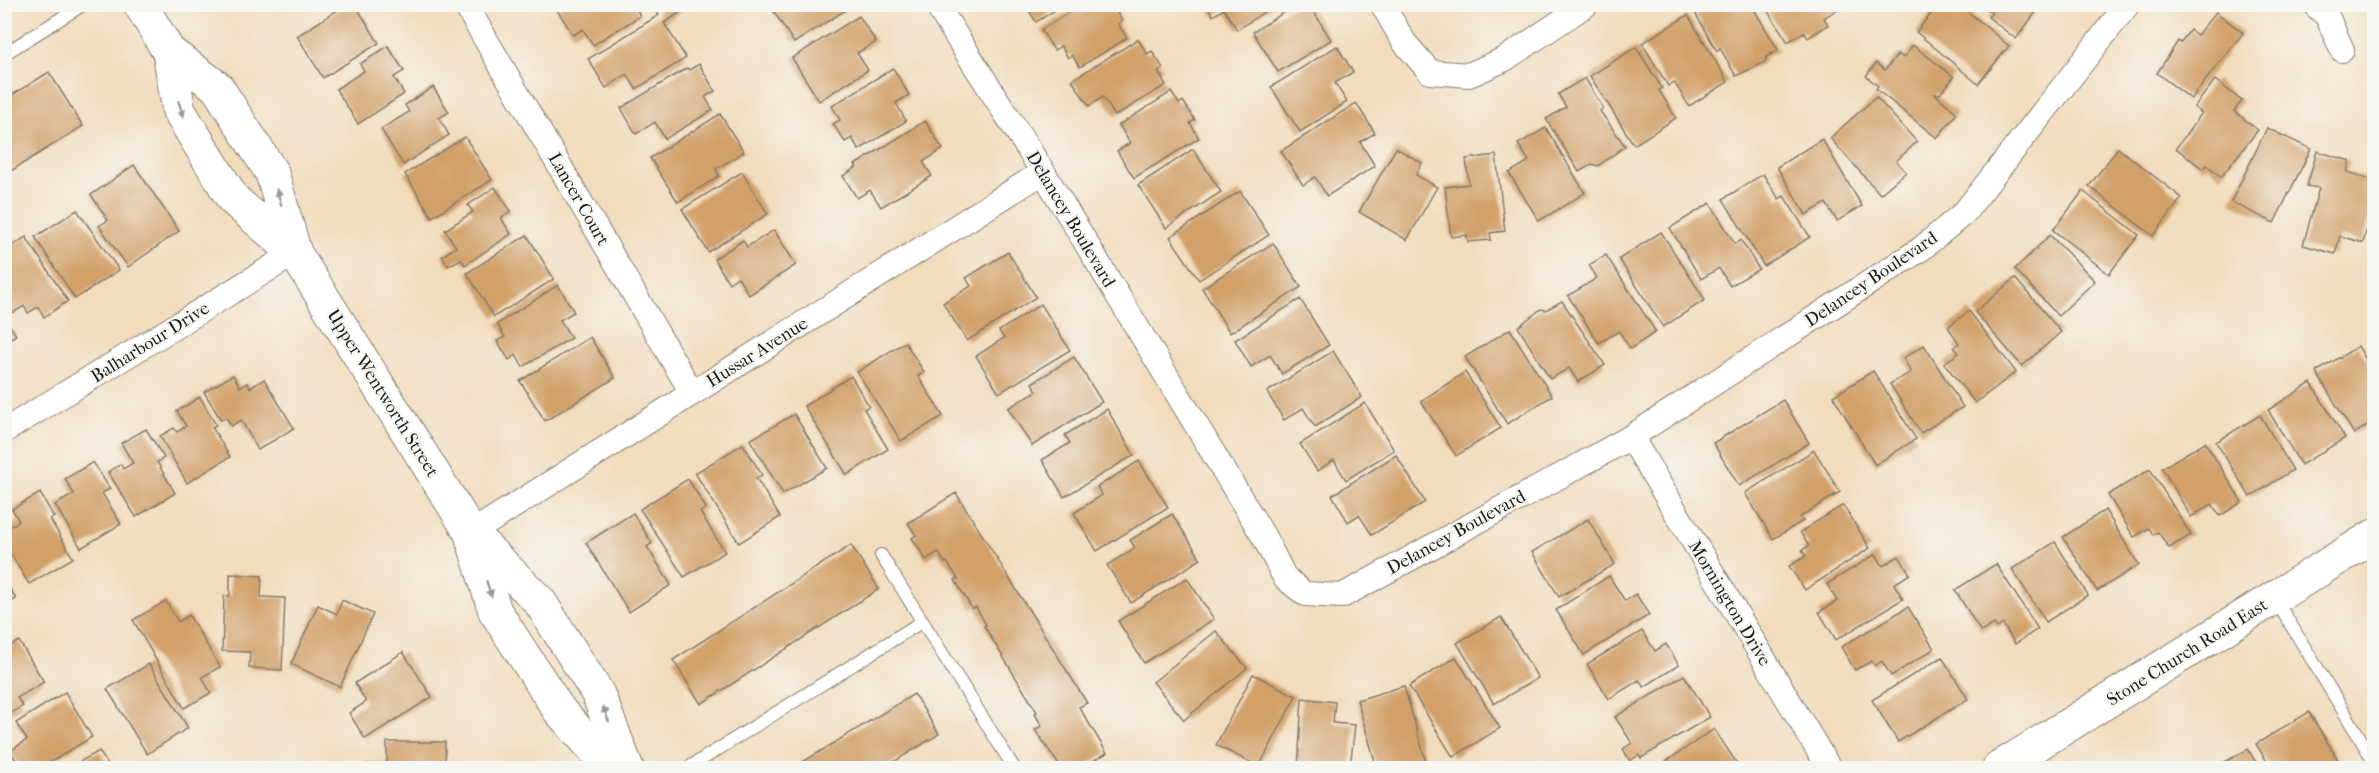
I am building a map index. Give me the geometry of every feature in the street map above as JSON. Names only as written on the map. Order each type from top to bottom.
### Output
[{"type":"main road","name":"Upper Wentworth Street","points":[[140,4],[169,52],[180,111],[233,199],[295,253]]},
{"type":"main road","name":"Upper Wentworth Street","points":[[169,52],[217,87],[272,173],[295,253],[471,533],[540,602],[598,694],[627,768]]},
{"type":"main road","name":"Upper Wentworth Street","points":[[471,533],[495,611],[559,710],[612,768]]},
{"type":"main road","name":"Stone Church Road East","points":[[1999,768],[2374,536]]},
{"type":"street","name":"Lancer Court","points":[[465,4],[692,393]]},
{"type":"street","name":"Delancey Boulevard","points":[[936,4],[1043,172],[1264,537],[1285,578],[1305,594],[1342,596],[1392,566],[1631,437],[1921,249],[1964,213],[2128,4]]},
{"type":"street","points":[[1382,4],[1404,42],[1430,72],[1469,75],[1505,59],[1587,4]]},
{"type":"street","points":[[2314,4],[2327,16],[2342,50]]},
{"type":"street","name":"Hussar Avenue","points":[[471,533],[1043,172]]},
{"type":"street","name":"Balharbour Drive","points":[[4,431],[295,253]]},
{"type":"street","name":"Mornington Drive","points":[[1631,437],[1829,768]]},
{"type":"lane","points":[[4,54],[84,4]]},
{"type":"lane","points":[[881,555],[1014,768]]},
{"type":"lane","points":[[2275,598],[2374,761]]},
{"type":"lane","points":[[688,768],[923,621]]},
{"type":"building","points":[[347,4],[355,4],[379,43],[323,78],[297,36]]},
{"type":"building","points":[[566,4],[634,4],[640,16],[593,45],[583,29],[573,35],[557,10]]},
{"type":"building","points":[[669,4],[680,4],[684,10],[664,23],[686,58],[636,89],[627,74],[606,88],[588,59],[659,15],[657,12]]},
{"type":"building","points":[[769,4],[855,4],[794,43]]},
{"type":"building","points":[[1025,4],[1065,4],[1036,22]]},
{"type":"building","points":[[1081,4],[1112,4],[1122,21],[1118,24],[1127,38],[1080,67],[1072,55],[1068,58],[1061,46],[1054,50],[1041,30]]},
{"type":"building","points":[[1206,4],[1276,4],[1237,30],[1224,9],[1213,16]]},
{"type":"building","points":[[1297,4],[1309,4],[1331,40],[1278,72],[1253,32]]},
{"type":"building","points":[[1735,4],[1751,4],[1778,50],[1766,57],[1765,62],[1736,76],[1720,48],[1717,51],[1694,11],[1705,5],[1725,5],[1727,9]]},
{"type":"building","points":[[1763,4],[1836,4],[1839,8],[1824,18],[1828,25],[1808,38],[1804,32],[1788,42]]},
{"type":"building","points":[[1939,4],[1959,4],[2009,46],[1978,84],[1916,32]]},
{"type":"building","points":[[1981,4],[2026,4],[2036,12],[2016,39],[1988,17],[1992,13]]},
{"type":"building","points":[[2216,12],[2243,33],[2191,99],[2157,73],[2178,41],[2180,43],[2190,30],[2197,35]]},
{"type":"building","points":[[1688,15],[1728,82],[1689,106],[1674,82],[1668,86],[1642,43]]},
{"type":"building","points":[[859,16],[876,42],[857,53],[868,70],[819,101],[792,58]]},
{"type":"building","points":[[1138,39],[1147,54],[1152,51],[1163,68],[1158,72],[1166,85],[1115,116],[1103,97],[1089,106],[1072,80]]},
{"type":"building","points":[[1913,45],[1954,77],[1940,94],[1935,94],[1957,113],[1937,138],[1876,89],[1878,86],[1866,76],[1876,63],[1885,70],[1898,54],[1904,58]]},
{"type":"building","points":[[388,46],[404,71],[394,77],[404,94],[358,124],[336,89],[364,71],[360,64]]},
{"type":"building","points":[[1337,46],[1353,72],[1335,83],[1347,102],[1300,132],[1271,87]]},
{"type":"building","points":[[1636,47],[1662,88],[1659,90],[1676,118],[1634,145],[1590,76]]},
{"type":"building","points":[[699,64],[715,91],[705,97],[713,110],[665,139],[655,122],[636,134],[621,108],[687,68],[689,70]]},
{"type":"building","points":[[893,68],[909,95],[896,103],[906,121],[859,150],[852,138],[845,142],[833,124],[840,120],[832,106]]},
{"type":"building","points":[[49,72],[83,126],[11,171],[4,162],[4,100]]},
{"type":"building","points":[[1585,78],[1603,108],[1600,111],[1625,146],[1598,166],[1592,164],[1579,172],[1546,119],[1566,107],[1558,94]]},
{"type":"building","points":[[2215,80],[2242,101],[2234,111],[2258,130],[2221,177],[2207,165],[2203,169],[2176,148],[2202,113],[2194,107]]},
{"type":"building","points":[[433,87],[449,112],[439,118],[449,135],[403,165],[381,129],[409,112],[405,105]]},
{"type":"building","points":[[1171,92],[1179,104],[1183,101],[1195,120],[1190,123],[1199,138],[1134,178],[1117,151],[1130,143],[1119,125]]},
{"type":"building","points":[[1876,97],[1917,142],[1896,161],[1906,172],[1880,194],[1830,138]]},
{"type":"building","points":[[1356,103],[1375,133],[1360,142],[1375,166],[1327,196],[1315,177],[1303,185],[1281,151]]},
{"type":"building","points":[[720,114],[744,152],[716,169],[719,176],[678,202],[650,158]]},
{"type":"building","points":[[925,121],[943,149],[923,162],[932,176],[881,207],[870,190],[857,198],[843,176],[857,167],[855,165]]},
{"type":"building","points":[[1546,128],[1585,193],[1539,221],[1509,173],[1529,161],[1518,144]]},
{"type":"building","points":[[2267,128],[2311,149],[2274,223],[2231,202]]},
{"type":"building","points":[[465,137],[492,180],[432,217],[405,174]]},
{"type":"building","points":[[1822,139],[1862,206],[1837,221],[1826,203],[1806,215],[1777,167]]},
{"type":"building","points":[[1396,148],[1422,163],[1416,175],[1437,187],[1407,240],[1359,212]]},
{"type":"building","points":[[2118,148],[2182,198],[2153,236],[2089,186]]},
{"type":"building","points":[[1193,149],[1221,192],[1166,228],[1138,185]]},
{"type":"building","points":[[2317,151],[2350,161],[2347,172],[2374,180],[2374,202],[2363,243],[2340,236],[2335,254],[2303,245],[2319,188],[2307,186]]},
{"type":"building","points":[[1496,155],[1505,231],[1490,233],[1491,240],[1468,242],[1467,235],[1451,237],[1445,187],[1469,184],[1466,159]]},
{"type":"building","points":[[134,165],[179,231],[128,267],[99,226],[108,220],[91,195]]},
{"type":"building","points":[[742,172],[768,214],[708,252],[682,209]]},
{"type":"building","points":[[1763,174],[1779,199],[1784,196],[1810,237],[1764,266],[1723,199]]},
{"type":"building","points":[[495,187],[511,211],[501,218],[511,234],[465,265],[461,259],[448,266],[442,256],[456,247],[445,230],[473,212],[468,205]]},
{"type":"building","points":[[1240,191],[1269,235],[1199,280],[1170,237]]},
{"type":"building","points":[[2083,191],[2139,235],[2109,274],[2053,230]]},
{"type":"building","points":[[1710,203],[1735,244],[1741,240],[1759,269],[1730,286],[1719,268],[1701,279],[1670,228]]},
{"type":"building","points":[[77,210],[119,270],[75,299],[35,237]]},
{"type":"building","points":[[774,230],[796,265],[749,295],[738,277],[729,283],[714,259],[743,240],[747,247]]},
{"type":"building","points":[[1661,232],[1705,300],[1663,327],[1619,259]]},
{"type":"building","points":[[527,235],[554,279],[494,317],[467,273]]},
{"type":"building","points":[[2050,235],[2095,281],[2058,316],[2015,269]]},
{"type":"building","points":[[26,237],[68,301],[44,317],[38,307],[28,313],[24,306],[13,313],[4,301],[4,251]]},
{"type":"building","points":[[1273,243],[1301,287],[1230,333],[1202,288]]},
{"type":"building","points":[[1008,252],[1036,297],[967,341],[943,303],[971,286],[966,278]]},
{"type":"building","points":[[1606,255],[1656,332],[1630,349],[1619,331],[1599,343],[1568,296],[1597,278],[1589,265]]},
{"type":"building","points":[[2015,278],[2061,332],[2022,366],[1975,312]]},
{"type":"building","points":[[558,285],[574,312],[560,320],[571,338],[523,367],[516,355],[509,360],[497,341],[505,337],[497,324]]},
{"type":"building","points":[[1300,299],[1329,345],[1282,374],[1270,355],[1251,367],[1235,340]]},
{"type":"building","points":[[1562,301],[1605,365],[1578,382],[1569,368],[1550,379],[1518,327],[1541,309],[1546,310]]},
{"type":"building","points":[[1041,304],[1070,350],[999,393],[976,356],[1004,338],[999,331]]},
{"type":"building","points":[[1969,311],[2016,372],[1975,403],[1944,363],[1959,353],[1954,347],[1959,343],[1948,327]]},
{"type":"building","points":[[4,317],[16,335],[4,342]]},
{"type":"building","points":[[1510,329],[1552,396],[1507,424],[1465,357]]},
{"type":"building","points":[[590,337],[615,378],[545,421],[520,381]]},
{"type":"building","points":[[905,342],[924,372],[918,376],[943,416],[901,441],[857,372]]},
{"type":"building","points":[[1924,345],[1963,407],[1921,433],[1890,384],[1911,372],[1903,358]]},
{"type":"building","points":[[2358,346],[2374,373],[2374,421],[2354,434],[2316,372]]},
{"type":"building","points":[[1333,351],[1362,397],[1315,427],[1303,408],[1284,420],[1267,392]]},
{"type":"building","points":[[1074,357],[1102,402],[1032,446],[1008,408],[1037,391],[1032,383]]},
{"type":"building","points":[[1873,371],[1916,439],[1875,465],[1833,396]]},
{"type":"building","points":[[1465,372],[1501,428],[1456,456],[1421,401]]},
{"type":"building","points":[[233,375],[240,387],[247,383],[250,388],[264,379],[294,428],[258,450],[241,420],[231,426],[226,417],[221,420],[204,392]]},
{"type":"building","points":[[851,376],[869,406],[864,409],[888,449],[847,475],[804,406]]},
{"type":"building","points":[[2311,383],[2345,438],[2301,465],[2268,410]]},
{"type":"building","points":[[200,397],[216,425],[212,427],[230,457],[187,483],[160,436],[174,428],[177,432],[186,426],[177,411]]},
{"type":"building","points":[[1783,400],[1809,443],[1739,486],[1713,443]]},
{"type":"building","points":[[1365,403],[1394,450],[1346,480],[1334,460],[1317,471],[1300,444]]},
{"type":"building","points":[[1107,409],[1134,455],[1064,497],[1042,460],[1070,443],[1065,435]]},
{"type":"building","points":[[794,414],[827,468],[783,494],[750,440]]},
{"type":"building","points":[[2260,415],[2293,470],[2250,497],[2216,442]]},
{"type":"building","points":[[146,429],[164,458],[157,462],[175,493],[136,517],[108,472],[121,464],[123,469],[133,463],[121,443]]},
{"type":"building","points":[[2205,442],[2242,502],[2220,516],[2212,504],[2191,517],[2162,468]]},
{"type":"building","points":[[743,444],[762,475],[756,478],[780,517],[739,543],[695,473]]},
{"type":"building","points":[[1814,450],[1840,492],[1800,517],[1803,521],[1773,539],[1745,493]]},
{"type":"building","points":[[1396,455],[1425,502],[1372,535],[1359,515],[1348,522],[1332,495]]},
{"type":"building","points":[[1139,461],[1168,507],[1097,551],[1074,513],[1102,495],[1097,487]]},
{"type":"building","points":[[93,462],[110,489],[102,493],[121,524],[81,548],[55,505],[74,494],[65,479]]},
{"type":"building","points":[[2150,469],[2191,535],[2169,548],[2158,532],[2153,535],[2149,528],[2134,537],[2108,495]]},
{"type":"building","points":[[688,479],[706,508],[700,512],[725,552],[684,577],[640,509]]},
{"type":"building","points":[[40,493],[54,517],[50,519],[73,558],[29,584],[4,543],[4,530],[19,521],[12,509]]},
{"type":"building","points":[[956,493],[1087,703],[1079,707],[1107,753],[1081,768],[1061,768],[1035,730],[1042,726],[1035,714],[1037,712],[984,626],[986,625],[976,607],[972,609],[947,562],[945,563],[938,552],[926,560],[912,538],[916,535],[908,523]]},
{"type":"building","points":[[1843,505],[1870,548],[1805,590],[1789,566],[1806,556],[1802,550],[1809,546],[1800,532]]},
{"type":"building","points":[[2105,510],[2139,565],[2097,591],[2063,537]]},
{"type":"building","points":[[633,513],[652,543],[647,547],[671,585],[629,612],[586,543]]},
{"type":"building","points":[[1172,514],[1201,559],[1131,603],[1107,565],[1135,548],[1130,540]]},
{"type":"building","points":[[1588,519],[1615,564],[1559,597],[1532,552]]},
{"type":"building","points":[[2055,542],[2088,595],[2046,622],[2012,569]]},
{"type":"building","points":[[851,545],[879,589],[701,704],[673,660]]},
{"type":"building","points":[[1876,554],[1883,566],[1899,556],[1910,574],[1894,584],[1903,599],[1836,640],[1819,612],[1837,601],[1827,584]]},
{"type":"building","points":[[1996,564],[2038,629],[2015,644],[2003,624],[1997,628],[1994,624],[1981,632],[1955,590]]},
{"type":"building","points":[[230,574],[262,576],[261,597],[285,598],[282,670],[249,668],[250,652],[222,651],[224,596],[230,596]]},
{"type":"building","points":[[1609,576],[1625,601],[1636,594],[1649,615],[1584,655],[1556,610]]},
{"type":"building","points":[[1187,578],[1214,619],[1144,663],[1118,621]]},
{"type":"building","points":[[4,579],[16,599],[4,606]]},
{"type":"building","points":[[342,600],[373,614],[340,687],[291,664],[318,605],[337,614]]},
{"type":"building","points":[[166,601],[178,622],[189,615],[220,667],[202,677],[211,693],[184,708],[133,620]]},
{"type":"building","points":[[1908,607],[1934,649],[1891,676],[1882,661],[1875,666],[1872,661],[1855,670],[1841,647]]},
{"type":"building","points":[[1501,617],[1538,678],[1494,704],[1457,643]]},
{"type":"building","points":[[1216,631],[1247,668],[1184,720],[1153,682]]},
{"type":"building","points":[[1642,631],[1655,651],[1666,644],[1679,665],[1644,687],[1639,680],[1609,699],[1587,664]]},
{"type":"building","points":[[19,641],[44,682],[17,698],[23,706],[4,717],[4,650]]},
{"type":"building","points":[[403,652],[432,697],[365,739],[349,713],[366,702],[355,683]]},
{"type":"building","points":[[1456,657],[1500,728],[1453,757],[1409,686]]},
{"type":"building","points":[[1942,657],[1968,699],[1898,742],[1872,700]]},
{"type":"building","points":[[149,664],[188,728],[147,754],[107,689]]},
{"type":"building","points":[[1253,674],[1296,696],[1259,767],[1216,745]]},
{"type":"building","points":[[1684,675],[1710,717],[1641,758],[1639,755],[1630,761],[1623,749],[1632,743],[1615,717]]},
{"type":"building","points":[[1404,686],[1427,765],[1414,768],[1377,768],[1357,700]]},
{"type":"building","points":[[65,692],[92,737],[41,768],[21,768],[10,751],[27,740],[16,723]]},
{"type":"building","points":[[914,694],[939,734],[884,768],[793,768]]},
{"type":"building","points":[[1302,698],[1335,702],[1333,723],[1355,725],[1350,768],[1298,768]]},
{"type":"building","points":[[2309,712],[2343,768],[2271,768],[2256,744]]},
{"type":"building","points":[[1714,729],[1740,768],[1668,768],[1664,763]]},
{"type":"building","points":[[387,742],[445,742],[445,768],[366,768],[366,764],[387,764]]},
{"type":"building","points":[[2248,749],[2259,768],[2214,768]]},
{"type":"building","points":[[99,751],[110,768],[69,768]]}]
